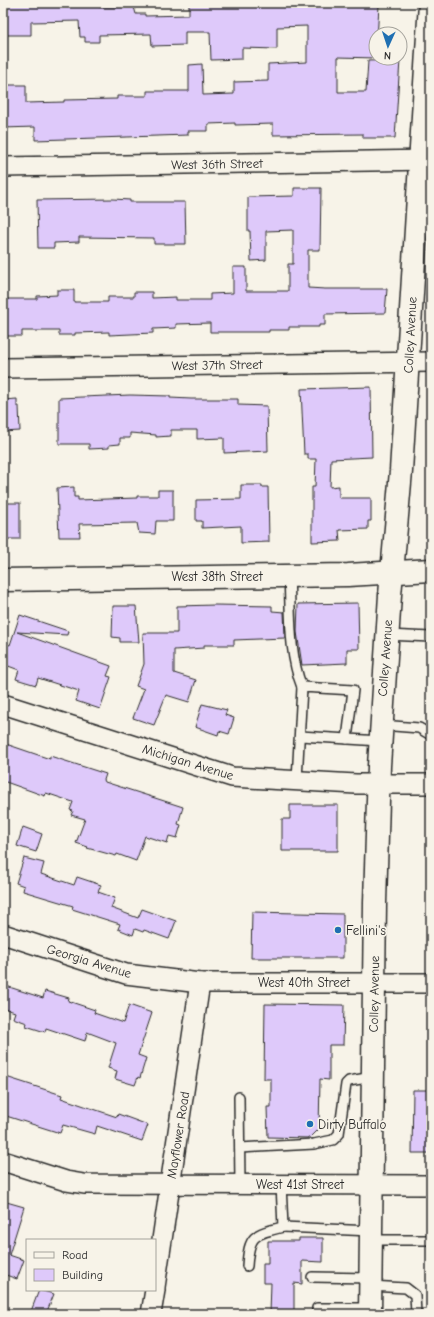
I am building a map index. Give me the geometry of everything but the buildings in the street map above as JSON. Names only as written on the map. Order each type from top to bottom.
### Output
[{"type":"main road","name":"Colley Avenue","points":[[370,1311],[378,783],[386,635],[426,160],[430,3]]},
{"type":"main road","name":"West 38th Street","points":[[3,580],[391,573],[431,570]]},
{"type":"street","name":"West 36th Street","points":[[3,167],[426,160]]},
{"type":"street","name":"West 37th Street","points":[[3,368],[431,362]]},
{"type":"street","name":"Michigan Avenue","points":[[3,704],[232,777],[356,784],[431,784]]},
{"type":"street","name":"Georgia Avenue","points":[[3,934],[126,974],[200,983]]},
{"type":"street","name":"West 40th Street","points":[[200,983],[431,983]]},
{"type":"street","name":"Mayflower Road","points":[[156,1280],[200,983]]},
{"type":"street","name":"West 41st Street","points":[[3,1161],[66,1181],[84,1184],[431,1185]]},
{"type":"street","points":[[151,1314],[154,1291]]},
{"type":"lane","points":[[289,575],[292,649],[296,672],[302,687],[297,780]]},
{"type":"lane","points":[[386,635],[431,637]]},
{"type":"lane","points":[[302,687],[353,690],[347,739]]},
{"type":"lane","points":[[300,736],[347,739],[419,728],[431,735]]},
{"type":"lane","points":[[240,1148],[314,1144],[333,1140],[339,1134],[346,1084],[349,1081],[373,1077]]},
{"type":"lane","points":[[239,1097],[240,1185]]},
{"type":"lane","points":[[281,1184],[283,1227]]},
{"type":"lane","points":[[247,1266],[248,1245],[260,1233],[283,1227],[431,1240]]},
{"type":"lane","points":[[312,1277],[371,1282],[406,1288],[415,1295],[416,1314]]},
{"type":"lane","points":[[317,1314],[317,1308],[370,1311]]},
{"type":"place","name":"Fellini's","points":[[338,930]]},
{"type":"place","name":"Dirty Buffalo","points":[[310,1124]]}]
